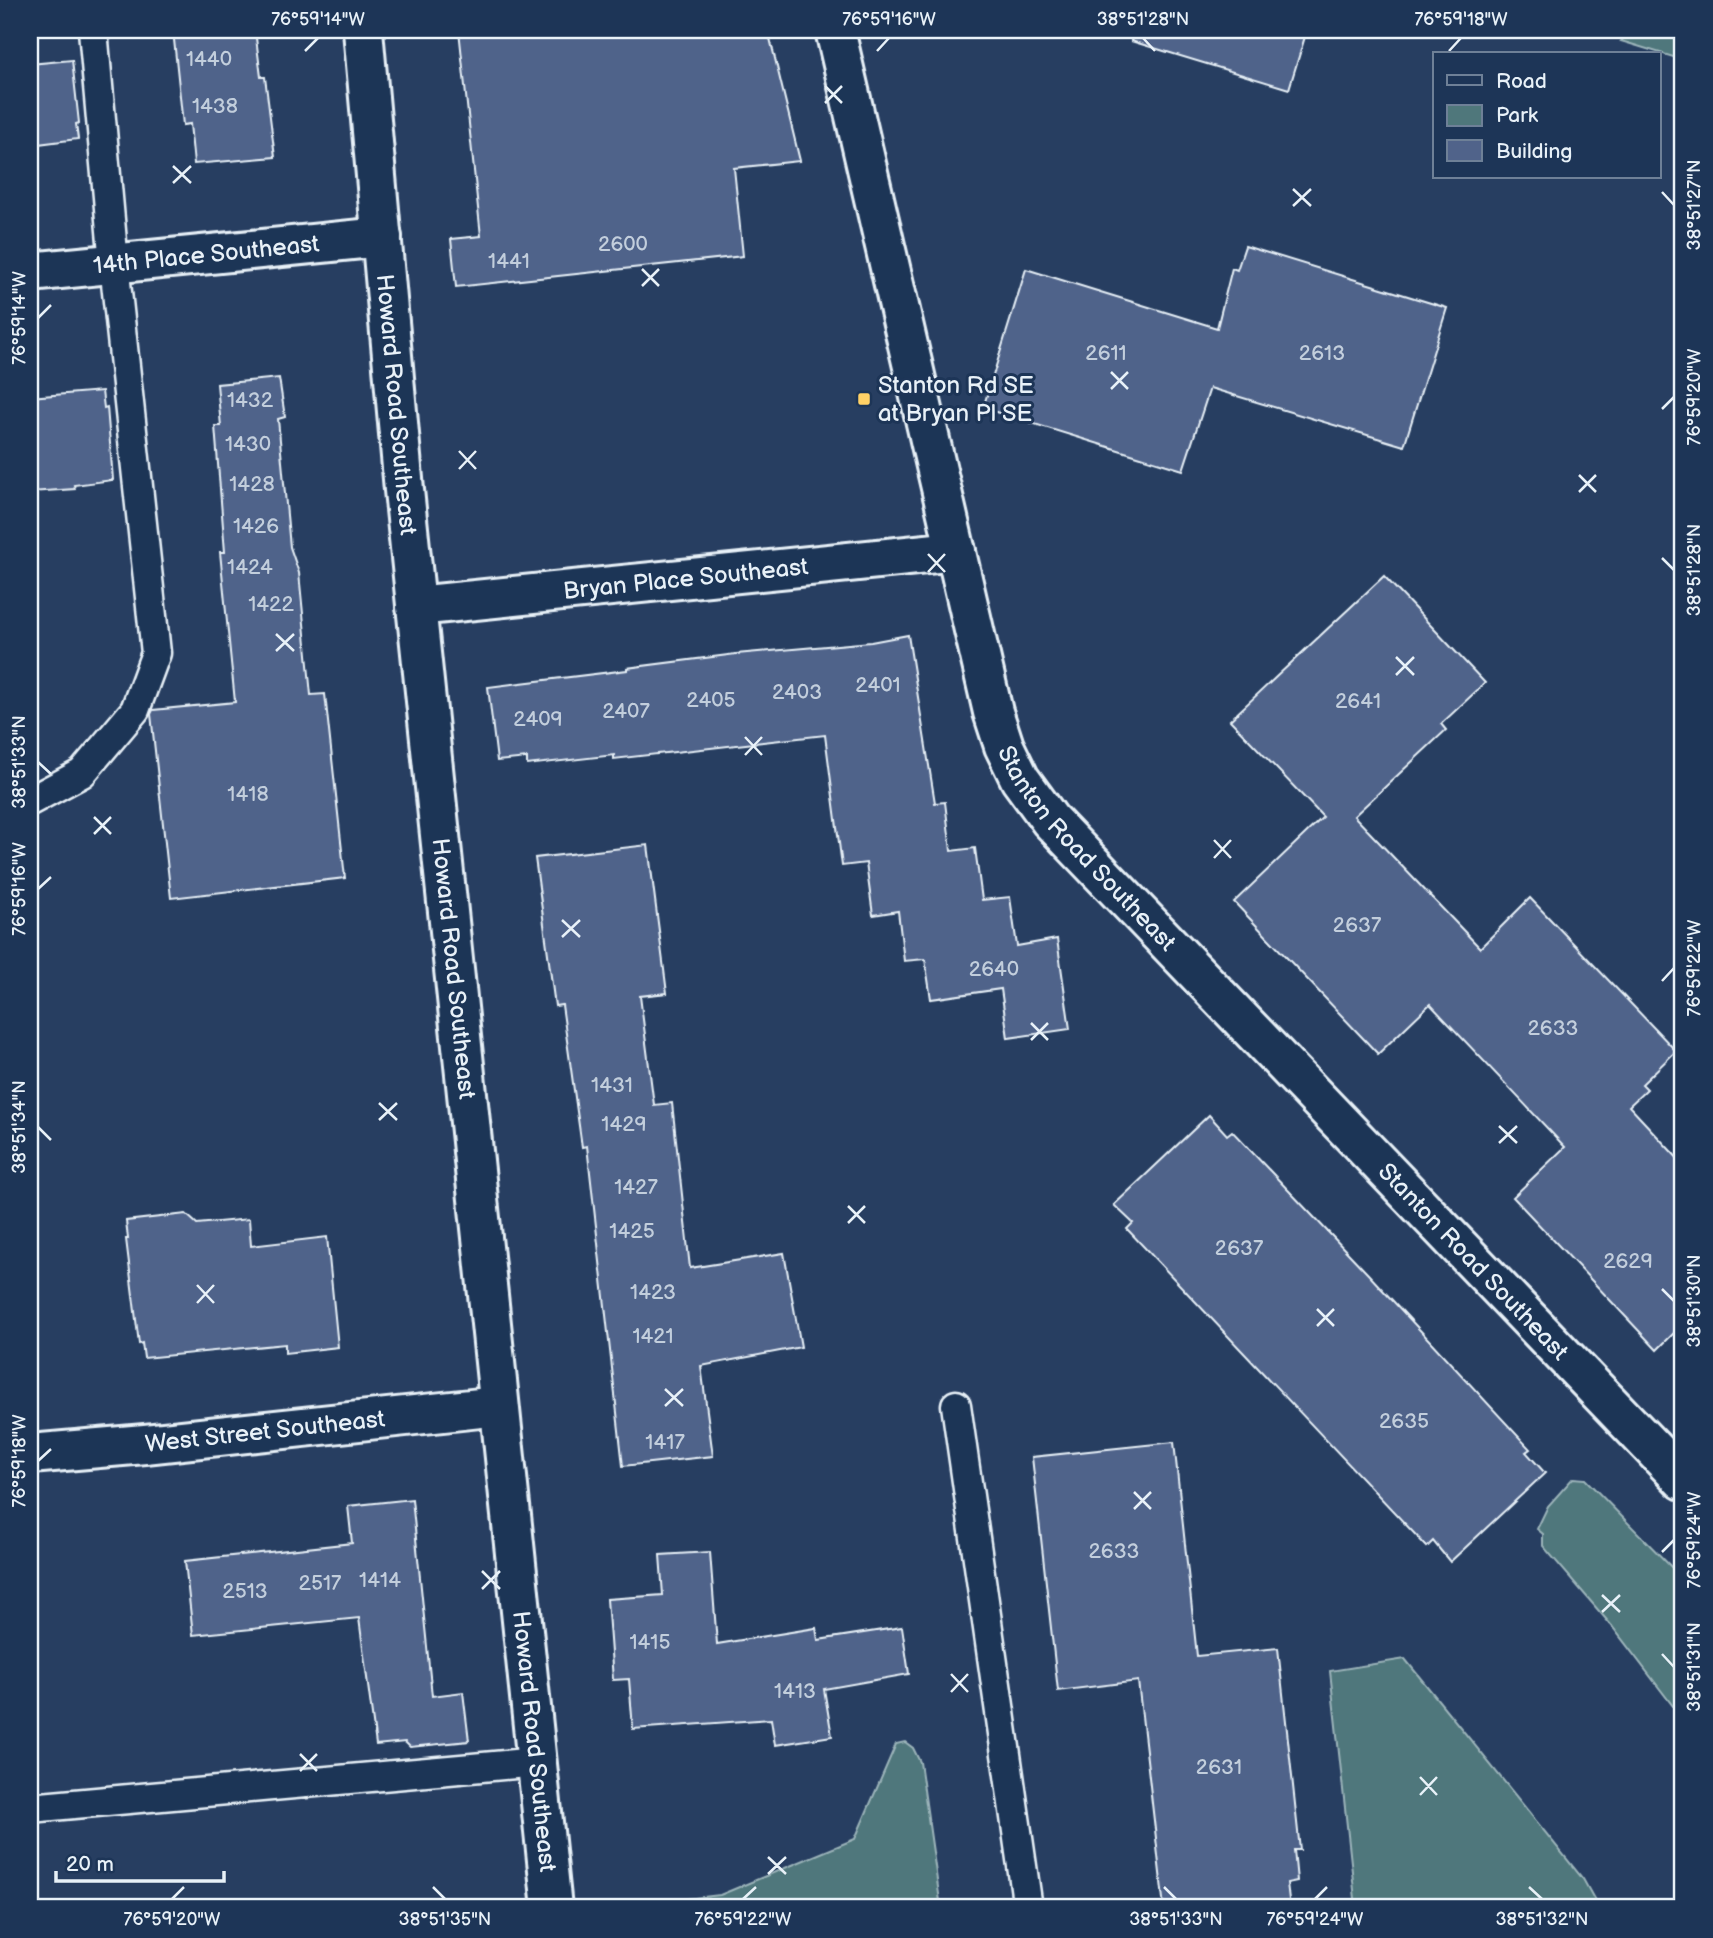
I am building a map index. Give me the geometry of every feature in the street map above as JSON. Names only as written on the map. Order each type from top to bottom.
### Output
[{"type":"street","name":"Howard Road Southeast","points":[[363,30],[416,606],[552,1908]]},
{"type":"street","name":"Stanton Road Southeast","points":[[835,30],[993,712],[1004,746],[1020,779],[1051,820],[1683,1480]]},
{"type":"street","name":"14th Place Southeast","points":[[30,272],[382,237]]},
{"type":"street","name":"Bryan Place Southeast","points":[[416,606],[956,551]]},
{"type":"street","name":"West Street Southeast","points":[[30,1454],[499,1406]]},
{"type":"lane","points":[[30,800],[82,773],[135,710],[156,653],[114,264],[93,30]]},
{"type":"lane","points":[[956,1405],[1028,1908]]},
{"type":"lane","points":[[30,1808],[537,1762]]},
{"type":"green space","points":[[1632,30],[1683,30],[1683,60],[1660,52],[1621,41]]},
{"type":"green space","points":[[1573,1478],[1585,1479],[1683,1579],[1683,1719],[1611,1625],[1543,1546],[1543,1534],[1537,1529],[1548,1506]]},
{"type":"green space","points":[[1405,1659],[1583,1879],[1599,1908],[1356,1908],[1330,1671]]},
{"type":"green space","points":[[905,1742],[913,1748],[920,1762],[941,1908],[673,1908],[678,1900],[720,1895],[855,1839],[896,1744]]},
{"type":"building","points":[[173,30],[255,30],[261,77],[265,77],[275,157],[194,164],[190,124],[183,125]]},
{"type":"building","points":[[459,30],[768,30],[800,161],[734,168],[743,256],[456,287],[451,239],[481,236]]},
{"type":"building","points":[[1132,30],[1307,30],[1289,89],[1131,41]]},
{"type":"building","points":[[72,60],[79,123],[76,124],[78,139],[30,145],[30,64]]},
{"type":"building","points":[[1245,246],[1447,308],[1404,446],[1210,388],[1183,470],[983,408],[1026,269],[1217,328],[1232,268],[1237,270]]},
{"type":"building","points":[[279,378],[285,417],[278,419],[290,547],[299,573],[311,695],[325,694],[345,878],[171,898],[151,714],[153,710],[235,702],[220,552],[225,552],[215,426],[221,426],[217,384]]},
{"type":"building","points":[[102,391],[104,408],[107,407],[113,480],[74,485],[75,489],[30,492],[30,397]]},
{"type":"building","points":[[1384,576],[1485,683],[1441,724],[1446,730],[1354,816],[1480,948],[1530,898],[1676,1051],[1642,1084],[1647,1089],[1629,1106],[1683,1164],[1683,1324],[1657,1350],[1513,1197],[1565,1147],[1430,1004],[1378,1054],[1234,902],[1323,817],[1230,720]]},
{"type":"building","points":[[908,635],[935,803],[945,802],[951,851],[975,848],[982,900],[1010,897],[1017,946],[1057,939],[1070,1029],[1008,1038],[1001,989],[931,999],[925,959],[904,961],[898,911],[873,915],[866,863],[842,866],[825,735],[614,759],[614,755],[527,765],[527,758],[497,761],[488,687],[736,654],[871,642]]},
{"type":"building","points":[[648,845],[667,993],[640,996],[654,1105],[672,1103],[690,1268],[784,1253],[801,1347],[701,1366],[713,1456],[623,1466],[587,1146],[582,1147],[562,1005],[555,1006],[535,858]]},
{"type":"building","points":[[1209,1115],[1227,1135],[1232,1131],[1368,1274],[1530,1449],[1526,1452],[1545,1473],[1450,1562],[1433,1541],[1427,1547],[1127,1229],[1133,1223],[1114,1205]]},
{"type":"building","points":[[186,1214],[197,1224],[249,1219],[251,1246],[327,1237],[338,1347],[285,1353],[285,1344],[144,1358],[142,1343],[139,1344],[126,1221]]},
{"type":"building","points":[[1174,1442],[1197,1656],[1278,1648],[1300,1850],[1294,1850],[1297,1881],[1287,1883],[1290,1908],[1164,1908],[1138,1681],[1058,1691],[1032,1457]]},
{"type":"building","points":[[412,1499],[432,1696],[463,1692],[469,1741],[410,1747],[405,1742],[376,1745],[359,1618],[193,1635],[185,1561],[352,1543],[348,1506]]},
{"type":"building","points":[[710,1552],[717,1644],[816,1628],[818,1640],[902,1627],[909,1674],[824,1689],[832,1736],[775,1745],[771,1719],[633,1729],[629,1679],[613,1680],[607,1599],[663,1595],[660,1555]]},
{"type":"place","name":"Stanton Rd SE at Bryan Pl SE","points":[[864,399]]}]
